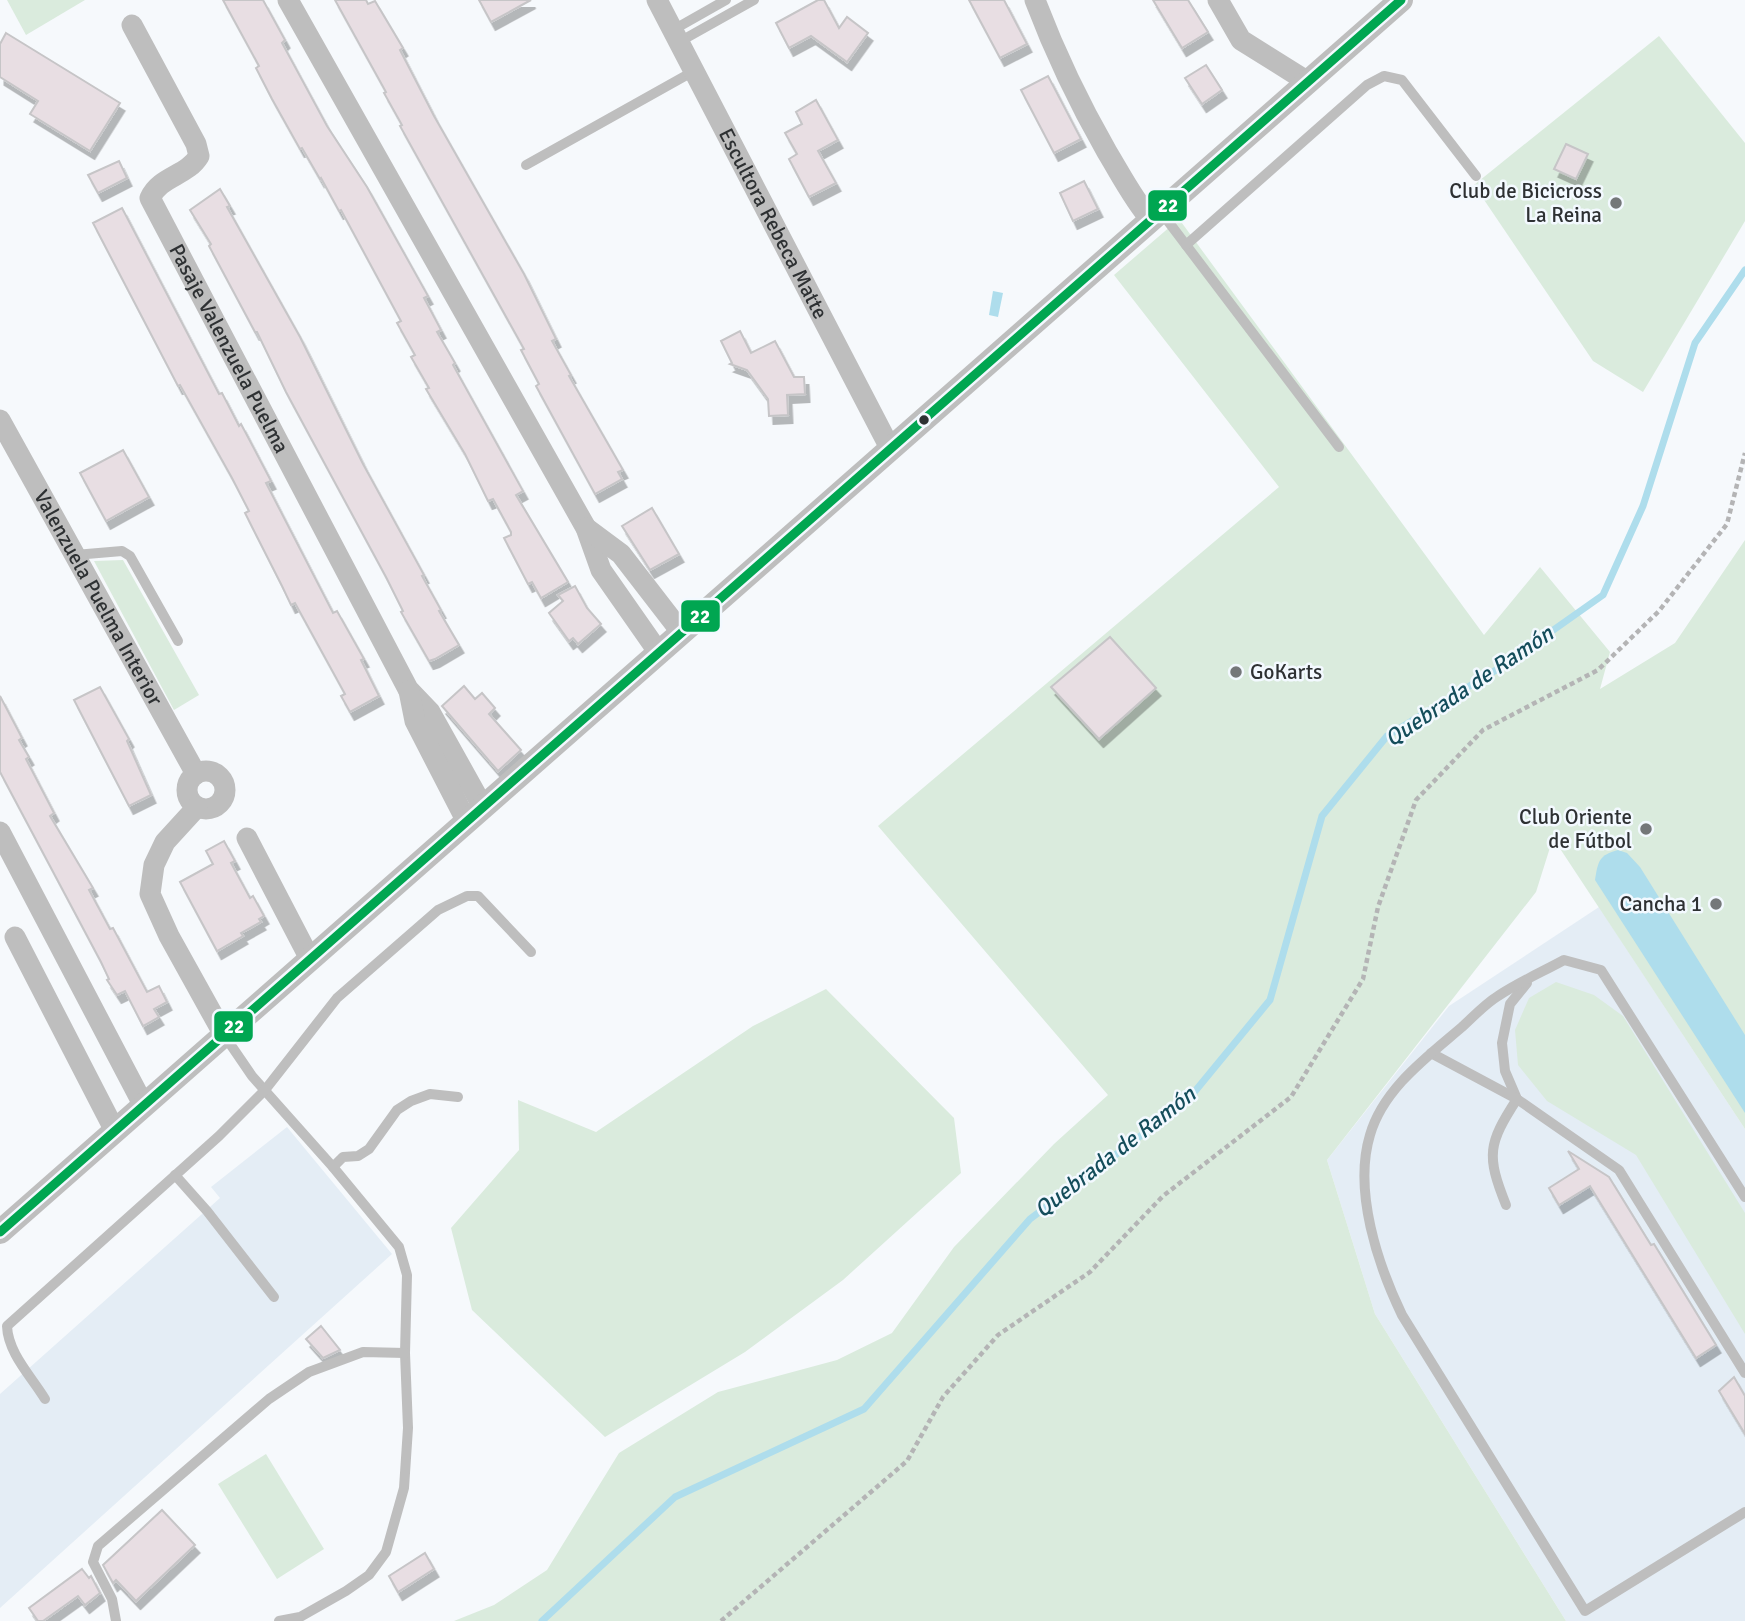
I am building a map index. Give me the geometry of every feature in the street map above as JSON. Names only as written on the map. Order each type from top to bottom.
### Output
[{"type":"street","points":[[288,0],[586,528],[601,570],[659,653]]},
{"type":"street","name":"Escultora Rebeca Matte","points":[[657,0],[890,448]]},
{"type":"street","points":[[1035,0],[1046,30],[1087,116],[1137,205],[1156,216]]},
{"type":"street","points":[[1218,0],[1241,40],[1308,82]]},
{"type":"street","points":[[2,1225],[144,1106],[1401,0]]},
{"type":"street","name":"Pasaje Valenzuela Puelma","points":[[132,25],[196,144],[199,156],[193,165],[158,185],[150,198],[408,689],[430,712],[475,814]]},
{"type":"street","name":"Valenzuela Puelma Interior","points":[[0,420],[196,774]]},
{"type":"street","points":[[586,528],[621,554],[682,633]]},
{"type":"street","points":[[203,771],[215,773],[226,788],[222,801],[209,809],[197,807],[191,802],[187,792],[188,785],[196,774],[203,771]]},
{"type":"street","points":[[197,807],[165,842],[154,865],[150,894],[169,936],[224,1035]]},
{"type":"street","points":[[0,832],[144,1106]]},
{"type":"street","points":[[247,838],[310,959]]},
{"type":"street","points":[[15,937],[115,1131]]},
{"type":"lane","points":[[676,36],[726,0]]},
{"type":"lane","points":[[676,36],[754,0]]},
{"type":"lane","points":[[526,165],[694,71]]},
{"type":"lane","points":[[1186,245],[1367,85],[1384,76],[1402,80],[1476,176]]},
{"type":"lane","points":[[1156,216],[1186,245],[1339,447]]},
{"type":"lane","points":[[75,555],[122,551],[130,556],[178,641]]},
{"type":"lane","points":[[45,1399],[15,1354],[7,1338],[7,1326],[265,1090],[337,998],[438,910],[467,896],[478,896],[531,952]]},
{"type":"lane","points":[[1745,1197],[1601,970],[1564,960],[1497,996],[1431,1053],[1404,1080],[1380,1110],[1365,1158],[1366,1193],[1376,1246],[1387,1282],[1402,1315],[1585,1611],[1745,1512]]},
{"type":"lane","points":[[1517,1099],[1505,1071],[1502,1043],[1510,1004],[1531,978]]},
{"type":"lane","points":[[224,1035],[252,1076],[333,1167],[399,1247],[407,1275],[405,1353],[408,1428],[404,1488],[386,1552],[369,1575],[346,1591],[300,1617],[279,1621]]},
{"type":"lane","points":[[1431,1053],[1517,1099],[1619,1170],[1745,1373]]},
{"type":"lane","points":[[333,1167],[343,1157],[358,1156],[369,1149],[397,1110],[411,1101],[430,1094],[458,1097]]},
{"type":"lane","points":[[1506,1205],[1493,1165],[1493,1148],[1498,1129],[1517,1099]]},
{"type":"lane","points":[[175,1175],[207,1211],[274,1297]]},
{"type":"lane","points":[[116,1621],[112,1599],[93,1562],[98,1546],[269,1399],[309,1372],[363,1352],[405,1353]]},
{"type":"path","points":[[721,1621],[907,1461],[943,1397],[998,1335],[1090,1272],[1163,1196],[1292,1097],[1363,979],[1378,907],[1416,800],[1483,730],[1598,670],[1659,611],[1727,524],[1745,453]]},
{"type":"shaded area","points":[[1599,907],[1745,1129],[1745,1621],[1566,1621],[1375,1314],[1327,1160],[1449,1006]]},
{"type":"shaded area","points":[[287,1127],[392,1254],[0,1608],[0,1394],[220,1198],[211,1187]]},
{"type":"green space","points":[[7,0],[85,0],[26,35]]},
{"type":"green space","name":"Club de Bicicross La Reina","points":[[1659,36],[1745,143],[1745,221],[1643,392],[1593,361],[1474,185]]},
{"type":"green space","points":[[1179,219],[1484,635],[1540,567],[1610,652],[1600,689],[1675,643],[1745,540],[1745,1129],[1553,838],[1536,892],[1327,1160],[1375,1314],[1566,1621],[454,1621],[494,1605],[547,1570],[619,1453],[718,1392],[837,1360],[892,1333],[954,1247],[1054,1144],[1108,1095],[878,826],[1279,487],[1114,275]]},
{"type":"green space","points":[[123,560],[199,695],[174,710],[94,561]]},
{"type":"green space","points":[[1556,982],[1594,995],[1623,1016],[1745,1213],[1745,1334],[1636,1155],[1547,1101],[1518,1065],[1515,1030],[1529,998]]},
{"type":"green space","points":[[826,989],[954,1118],[961,1173],[843,1280],[745,1352],[605,1437],[472,1310],[451,1228],[519,1150],[518,1100],[596,1132],[753,1026]]},
{"type":"green space","points":[[266,1454],[324,1549],[277,1579],[218,1484]]},
{"type":"water","points":[[993,291],[1003,293],[998,317],[989,315]]},
{"type":"water","points":[[1618,850],[1627,853],[1640,867],[1745,1035],[1745,1113],[1595,880],[1600,860]]},
{"type":"building","points":[[223,0],[263,0],[285,40],[282,43],[327,126],[367,187],[428,296],[424,298],[441,330],[437,332],[455,363],[453,365],[523,491],[516,495],[568,582],[541,598],[532,582],[528,584],[504,538],[511,535],[511,532],[493,499],[488,501],[465,454],[426,389],[429,388],[411,357],[415,355],[397,323],[401,321],[341,210],[339,211],[302,148],[300,149],[272,99],[256,68],[259,66]]},
{"type":"building","points":[[335,0],[366,0],[368,4],[375,1],[403,48],[400,50],[434,116],[524,274],[556,339],[552,341],[571,375],[569,376],[623,470],[618,472],[622,479],[595,494],[536,386],[539,384],[521,350],[524,349],[400,126],[402,125],[384,93],[386,92]]},
{"type":"building","points":[[479,0],[531,0],[491,22]]},
{"type":"building","points":[[818,0],[824,0],[839,28],[847,17],[868,33],[847,62],[811,36],[789,48],[776,23]]},
{"type":"building","points":[[969,0],[1004,0],[1027,44],[1000,58]]},
{"type":"building","points":[[1153,0],[1188,0],[1208,32],[1182,48]]},
{"type":"building","points":[[6,33],[120,103],[90,151],[30,114],[38,101],[0,77],[0,44]]},
{"type":"building","points":[[1206,65],[1222,90],[1202,104],[1185,78]]},
{"type":"building","points":[[1048,76],[1081,139],[1054,153],[1021,90]]},
{"type":"building","points":[[816,100],[838,140],[818,151],[836,183],[809,197],[789,159],[797,154],[785,133],[802,124],[796,112]]},
{"type":"building","points":[[1566,144],[1588,154],[1576,179],[1554,169]]},
{"type":"building","points":[[119,161],[127,178],[98,193],[88,175]]},
{"type":"building","points":[[1084,181],[1098,209],[1073,221],[1060,193]]},
{"type":"building","points":[[220,189],[230,206],[227,207],[300,337],[363,464],[459,645],[435,659],[429,661],[401,612],[403,611],[386,577],[209,246],[211,244],[190,210]]},
{"type":"building","points":[[122,208],[219,394],[222,393],[239,426],[241,424],[271,481],[266,483],[333,613],[337,611],[364,659],[361,660],[379,696],[350,712],[341,696],[345,694],[295,603],[291,605],[245,513],[249,511],[232,478],[180,385],[178,386],[93,223]]},
{"type":"building","points":[[740,331],[751,353],[775,341],[794,377],[804,377],[805,394],[787,395],[788,415],[769,416],[768,399],[747,370],[730,364],[732,363],[721,341]]},
{"type":"building","points":[[123,450],[149,497],[106,521],[80,473]]},
{"type":"building","points":[[652,508],[679,554],[650,570],[622,526]]},
{"type":"building","points":[[575,586],[587,608],[601,624],[578,644],[573,638],[569,641],[549,613],[563,601],[558,595]]},
{"type":"building","points":[[1110,637],[1156,688],[1099,739],[1051,687]]},
{"type":"building","points":[[464,686],[475,699],[482,693],[495,708],[489,714],[521,750],[498,771],[442,706]]},
{"type":"building","points":[[100,687],[129,739],[127,741],[151,795],[129,806],[74,700]]},
{"type":"building","points":[[0,696],[22,738],[19,740],[29,757],[26,759],[54,813],[50,816],[93,888],[89,890],[110,929],[113,928],[147,992],[159,986],[167,1002],[154,1009],[159,1017],[143,1026],[125,991],[117,995],[107,980],[109,979],[101,962],[0,772]]},
{"type":"building","points":[[224,841],[235,861],[231,863],[250,898],[253,896],[264,916],[259,919],[261,922],[241,933],[243,936],[217,951],[180,882],[213,864],[206,851]]},
{"type":"building","points":[[1568,1151],[1609,1177],[1716,1345],[1696,1358],[1590,1186],[1559,1205],[1549,1188],[1579,1169]]},
{"type":"building","points":[[321,1326],[340,1350],[323,1358],[306,1339]]},
{"type":"building","points":[[1734,1377],[1745,1396],[1745,1434],[1719,1391]]},
{"type":"building","points":[[162,1510],[195,1545],[136,1601],[116,1580],[113,1583],[103,1565]]},
{"type":"building","points":[[425,1553],[434,1569],[398,1592],[389,1576]]},
{"type":"building","points":[[82,1569],[89,1578],[91,1576],[100,1593],[85,1605],[78,1596],[43,1621],[38,1621],[29,1608]]},
{"type":"waterway","name":"Quebrada de Ramón","points":[[542,1621],[675,1497],[864,1409],[1030,1219],[1187,1101],[1270,1000],[1322,816],[1387,736],[1501,667],[1603,595],[1643,506],[1695,343],[1745,270]]},
{"type":"transit line","name":"22","points":[[0,1232],[1401,0]]},
{"type":"place","name":"Club de Bicicross La Reina","points":[[1616,203]]},
{"type":"place","name":"GoKarts","points":[[1236,672]]},
{"type":"place","name":"Club Oriente de Fútbol","points":[[1646,829]]},
{"type":"place","name":"Cancha 1","points":[[1716,904]]}]
